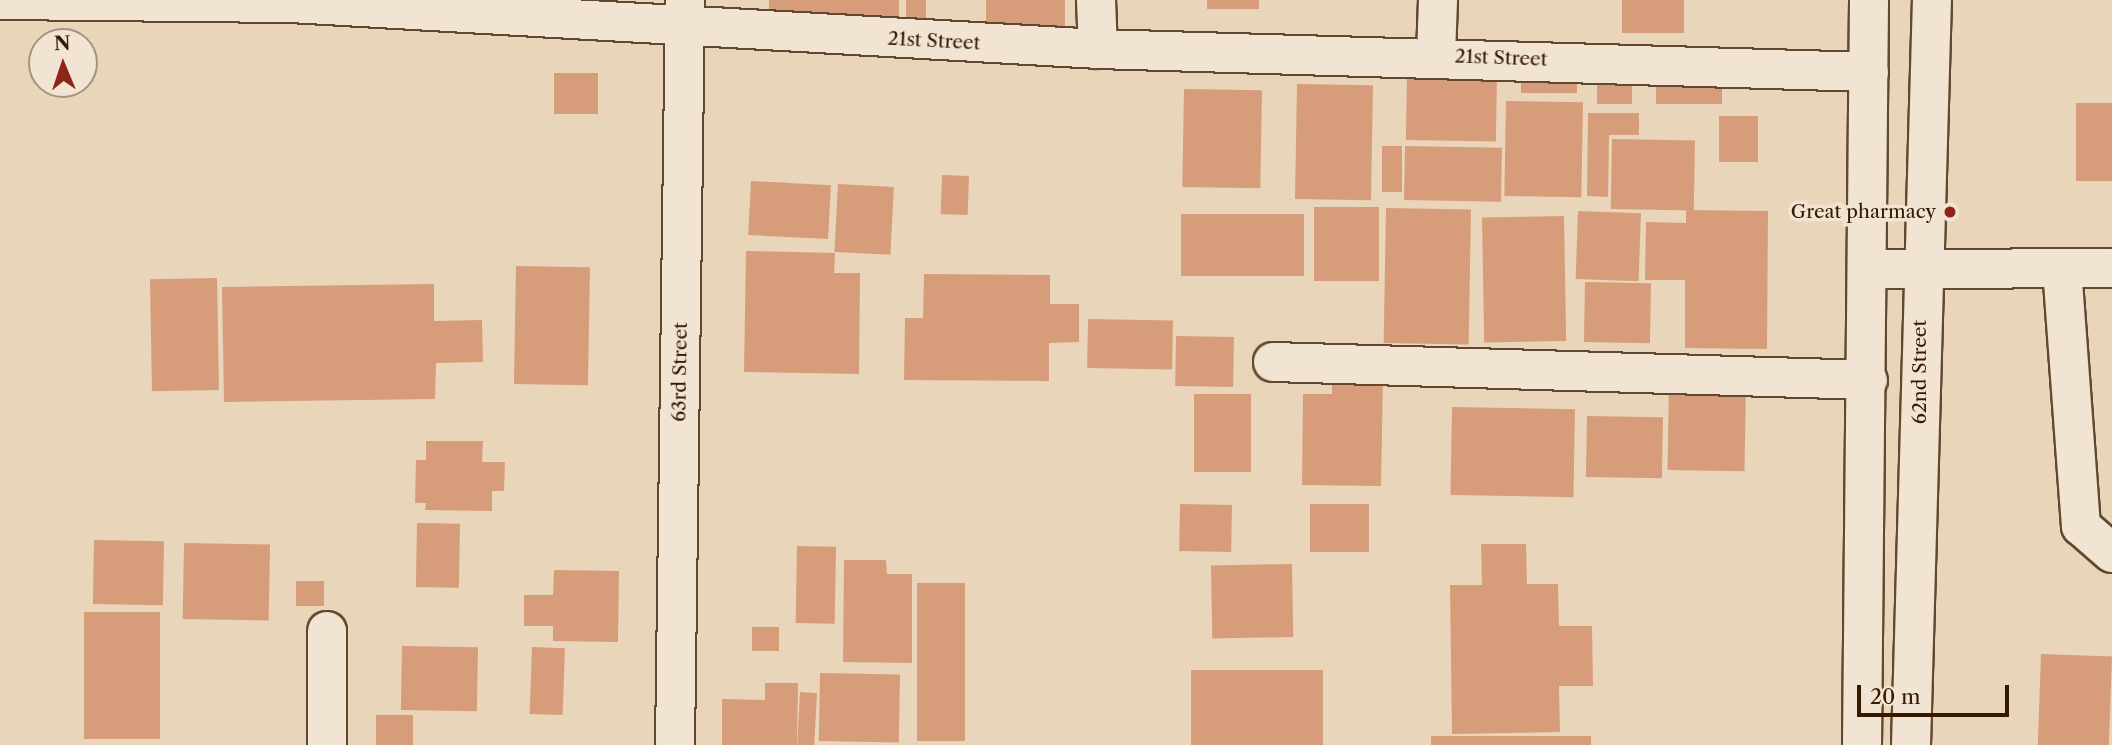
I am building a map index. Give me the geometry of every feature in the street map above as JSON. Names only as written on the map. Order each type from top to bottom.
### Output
[{"type":"street","name":"21st Street","points":[[0,0],[290,2],[684,15],[1098,49],[1436,55],[1869,72]]},
{"type":"street","points":[[1097,0],[1098,49]]},
{"type":"street","points":[[1436,55],[1438,0]]},
{"type":"street","points":[[1862,745],[1870,0]]},
{"type":"street","name":"62nd Street","points":[[1911,745],[1921,268],[1932,0]]},
{"type":"street","name":"63rd Street","points":[[675,745],[684,15]]},
{"type":"street","points":[[2062,268],[2081,526],[2112,553]]},
{"type":"street","points":[[1869,269],[2112,268]]},
{"type":"street","points":[[1273,362],[1868,380]]},
{"type":"street","points":[[327,631],[327,745]]},
{"type":"building","points":[[769,0],[899,0],[899,26],[769,26]]},
{"type":"building","points":[[906,0],[926,0],[926,21],[906,21]]},
{"type":"building","points":[[986,0],[1065,0],[1065,27],[986,27]]},
{"type":"building","points":[[1207,0],[1259,0],[1259,9],[1207,9]]},
{"type":"building","points":[[1622,0],[1684,0],[1684,33],[1622,33]]},
{"type":"building","points":[[1521,70],[1577,70],[1577,93],[1521,93]]},
{"type":"building","points":[[554,73],[598,73],[598,114],[554,114]]},
{"type":"building","points":[[1407,74],[1497,76],[1496,142],[1406,140]]},
{"type":"building","points":[[1597,75],[1632,75],[1632,104],[1597,104]]},
{"type":"building","points":[[1656,81],[1722,81],[1722,104],[1656,104]]},
{"type":"building","points":[[1297,84],[1373,85],[1371,200],[1295,199]]},
{"type":"building","points":[[1184,89],[1262,90],[1260,188],[1182,187]]},
{"type":"building","points":[[1506,101],[1583,102],[1581,197],[1504,196]]},
{"type":"building","points":[[2076,103],[2112,103],[2112,181],[2076,181]]},
{"type":"building","points":[[1588,113],[1639,113],[1639,135],[1609,135],[1608,197],[1587,196]]},
{"type":"building","points":[[1719,116],[1758,116],[1758,162],[1719,162]]},
{"type":"building","points":[[1612,139],[1695,140],[1694,210],[1611,209]]},
{"type":"building","points":[[1382,146],[1402,146],[1402,192],[1382,192]]},
{"type":"building","points":[[1405,146],[1502,148],[1501,202],[1404,200]]},
{"type":"building","points":[[942,175],[969,176],[968,215],[941,214]]},
{"type":"building","points":[[751,181],[831,185],[828,239],[748,235]]},
{"type":"building","points":[[838,184],[894,187],[890,255],[834,252]]},
{"type":"building","points":[[1314,207],[1379,207],[1379,281],[1314,281]]},
{"type":"building","points":[[1386,208],[1471,209],[1469,344],[1384,343]]},
{"type":"building","points":[[1686,210],[1768,211],[1767,349],[1685,348],[1685,280],[1645,280],[1646,222],[1686,223]]},
{"type":"building","points":[[1578,211],[1641,213],[1639,281],[1576,279]]},
{"type":"building","points":[[1181,214],[1304,214],[1304,276],[1181,276]]},
{"type":"building","points":[[1564,216],[1566,341],[1484,342],[1482,217]]},
{"type":"building","points":[[746,251],[835,253],[834,273],[860,273],[859,374],[744,372]]},
{"type":"building","points":[[516,266],[590,267],[588,385],[514,384]]},
{"type":"building","points":[[924,274],[1050,275],[1050,304],[1079,304],[1079,342],[1049,343],[1049,381],[904,380],[905,318],[923,318]]},
{"type":"building","points":[[217,278],[219,390],[152,391],[150,279]]},
{"type":"building","points":[[1585,282],[1651,283],[1650,343],[1584,342]]},
{"type":"building","points":[[434,284],[434,321],[482,320],[483,362],[436,363],[435,399],[224,402],[222,287]]},
{"type":"building","points":[[1088,319],[1173,320],[1172,369],[1087,368]]},
{"type":"building","points":[[1176,336],[1234,337],[1233,387],[1175,386]]},
{"type":"building","points":[[1332,377],[1383,378],[1381,486],[1302,485],[1303,394],[1332,394]]},
{"type":"building","points":[[1669,383],[1746,384],[1744,471],[1667,470]]},
{"type":"building","points":[[1194,394],[1251,394],[1251,472],[1194,472]]},
{"type":"building","points":[[1452,407],[1575,409],[1573,497],[1450,495]]},
{"type":"building","points":[[1587,416],[1663,417],[1662,478],[1586,477]]},
{"type":"building","points":[[426,441],[483,441],[482,462],[505,462],[504,491],[492,491],[492,511],[425,510],[426,503],[415,503],[416,460],[426,460]]},
{"type":"building","points":[[1180,504],[1232,505],[1231,552],[1179,551]]},
{"type":"building","points":[[1310,504],[1369,504],[1369,552],[1310,552]]},
{"type":"building","points":[[417,523],[460,524],[459,588],[416,587]]},
{"type":"building","points":[[94,540],[164,541],[163,605],[93,604]]},
{"type":"building","points":[[184,543],[270,545],[269,620],[183,619]]},
{"type":"building","points":[[1481,544],[1526,544],[1527,584],[1558,584],[1559,626],[1592,626],[1593,686],[1559,686],[1560,732],[1452,734],[1450,585],[1482,585]]},
{"type":"building","points":[[797,546],[836,547],[835,624],[796,623]]},
{"type":"building","points":[[844,560],[886,560],[887,574],[912,574],[912,663],[843,662]]},
{"type":"building","points":[[1292,564],[1293,637],[1212,638],[1211,565]]},
{"type":"building","points":[[554,570],[619,571],[618,642],[553,641],[553,626],[524,626],[524,595],[553,595]]},
{"type":"building","points":[[296,581],[324,581],[324,606],[296,606]]},
{"type":"building","points":[[917,583],[965,583],[965,741],[917,741]]},
{"type":"building","points":[[84,612],[160,612],[160,739],[84,739]]},
{"type":"building","points":[[752,627],[779,627],[779,651],[752,651]]},
{"type":"building","points":[[402,646],[478,647],[477,711],[401,710]]},
{"type":"building","points":[[532,647],[565,648],[563,715],[530,714]]},
{"type":"building","points":[[2041,654],[2112,656],[2109,745],[2038,745]]},
{"type":"building","points":[[1191,670],[1323,670],[1323,745],[1191,745]]},
{"type":"building","points":[[820,673],[900,674],[899,742],[819,741]]},
{"type":"building","points":[[765,683],[798,683],[797,745],[722,745],[722,699],[765,700]]},
{"type":"building","points":[[800,692],[817,693],[814,745],[797,745]]},
{"type":"building","points":[[376,715],[413,715],[413,745],[376,745]]},
{"type":"building","points":[[1431,736],[1591,736],[1591,745],[1431,745]]},
{"type":"place","name":"Great pharmacy","points":[[1950,212]]}]
